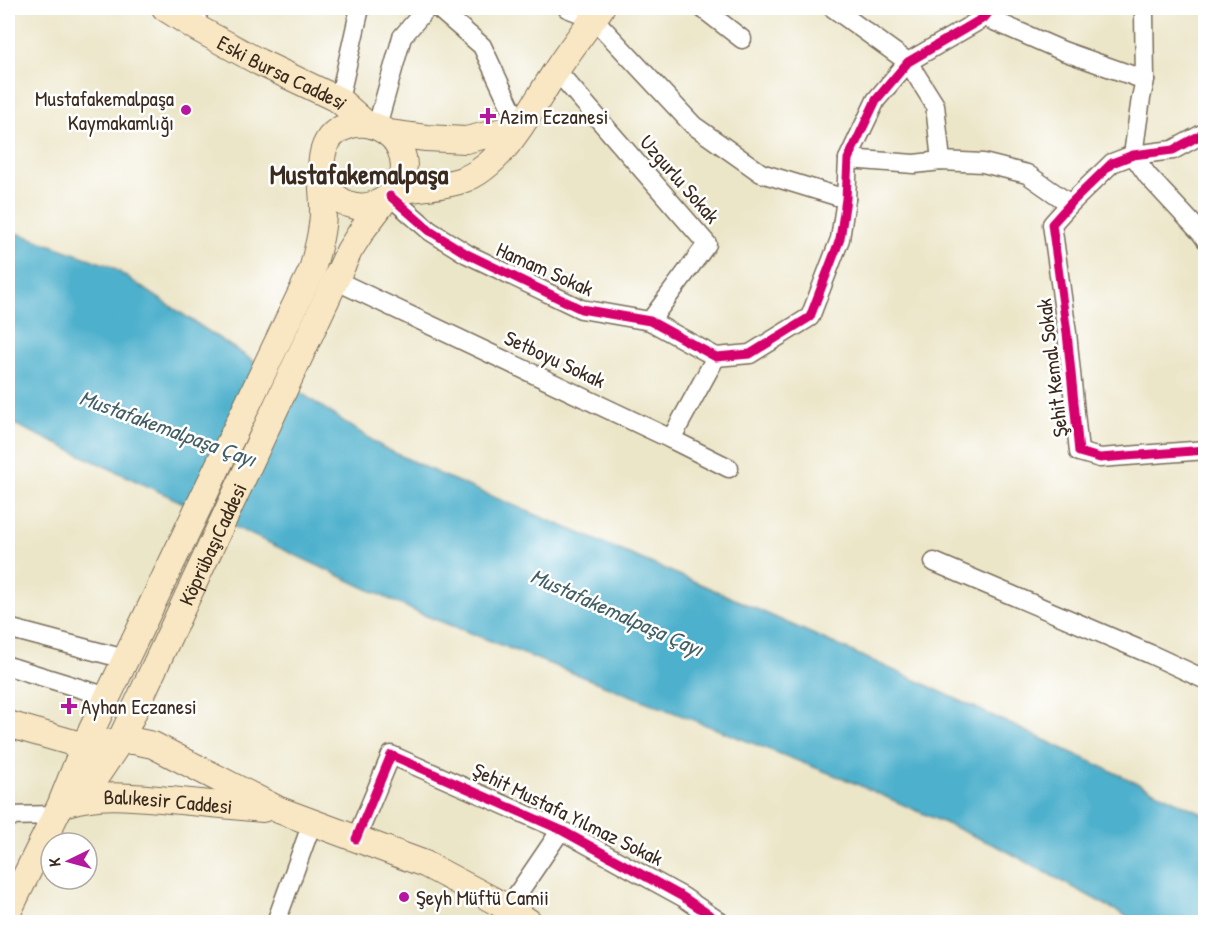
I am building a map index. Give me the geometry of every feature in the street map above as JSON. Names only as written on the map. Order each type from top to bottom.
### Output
[{"type":"main road","name":"Eski Bursa Caddesi","points":[[165,8],[197,17],[259,62],[339,100],[377,128]]},
{"type":"main road","points":[[520,127],[466,140],[426,138],[352,125],[340,129],[323,149],[321,174],[326,187],[335,197],[347,204],[360,207],[373,205],[390,196],[464,180],[482,170],[501,154],[520,127],[556,70],[597,13]]},
{"type":"main road","points":[[377,128],[397,142],[402,154],[404,167],[401,180],[390,196]]},
{"type":"main road","name":"KöprübaşıCaddesi","points":[[8,912],[58,810],[84,746],[125,659],[312,270],[323,213],[321,174]]},
{"type":"main road","name":"KöprübaşıCaddesi","points":[[58,810],[98,775],[120,741],[335,280],[363,229],[390,196]]},
{"type":"main road","points":[[8,724],[84,746],[88,759],[98,775],[110,785],[137,797]]},
{"type":"main road","name":"Balıkesir Caddesi","points":[[84,746],[120,741],[153,745],[279,810],[425,864],[508,908],[529,922]]},
{"type":"main road","name":"Balıkesir Caddesi","points":[[58,810],[82,799],[101,796],[137,797],[279,810]]},
{"type":"street","points":[[339,100],[360,8]]},
{"type":"street","points":[[377,128],[402,37],[427,8]]},
{"type":"street","points":[[438,8],[482,46],[520,127]]},
{"type":"street","points":[[567,8],[597,13],[693,125],[761,173],[846,199]]},
{"type":"street","points":[[702,8],[742,39]]},
{"type":"street","points":[[833,8],[909,62],[935,105],[941,161]]},
{"type":"street","points":[[1142,8],[1144,12],[1145,80],[1133,155],[1148,176],[1206,240]]},
{"type":"street","points":[[672,439],[716,357],[750,354],[810,317],[840,239],[846,199],[848,159],[876,100],[909,62],[988,12],[1063,51],[1145,80]]},
{"type":"street","name":"Uzgurlu Sokak","points":[[556,70],[707,244],[650,321]]},
{"type":"street","points":[[848,159],[914,164],[941,161],[983,163],[1028,174],[1070,204],[1112,163],[1133,155],[1173,150],[1206,132]]},
{"type":"street","name":"Hamam Sokak","points":[[390,196],[430,231],[467,254],[580,309],[650,321],[716,357]]},
{"type":"street","name":"Şehit Kemal Sokak","points":[[1070,204],[1052,224],[1079,452],[1100,458],[1206,450]]},
{"type":"street","name":"Setboyu Sokak","points":[[335,280],[729,468]]},
{"type":"street","points":[[934,562],[1206,680]]},
{"type":"street","points":[[8,628],[125,659]]},
{"type":"street","points":[[8,666],[108,696]]},
{"type":"street","name":"Şehit Mustafa Yılmaz Sokak","points":[[356,839],[391,755],[561,830],[683,897],[720,922]]},
{"type":"street","points":[[8,816],[58,810]]},
{"type":"street","points":[[276,922],[312,823]]},
{"type":"street","points":[[508,908],[561,830]]},
{"type":"water","name":"Mustafakemalpaşa Çayı","points":[[8,230],[110,266],[384,448],[444,476],[705,586],[920,682],[1199,812],[1205,817],[1205,922],[1137,922],[1001,848],[852,782],[419,613],[8,421]]},
{"type":"cycle path","points":[[390,196],[430,231],[467,254],[581,309],[650,321],[716,357],[750,354],[810,317],[840,239],[846,199],[848,159],[876,100],[908,62],[985,17],[992,8]]},
{"type":"cycle path","points":[[1206,132],[1173,150],[1133,155],[1112,163],[1052,224],[1067,333],[1079,452],[1100,458],[1206,450]]},
{"type":"cycle path","points":[[356,839],[391,755],[561,830],[683,897],[720,922]]},
{"type":"place","name":"Mustafakemalpaşa Kaymakamlığı","points":[[186,110]]},
{"type":"place","name":"Azim Eczanesi","points":[[488,116]]},
{"type":"place","name":"Ayhan Eczanesi","points":[[69,706]]},
{"type":"place","name":"Şeyh Müftü Camii","points":[[404,897]]},
{"type":"district","name":"Mustafakemalpaşa","points":[[359,174]]}]
